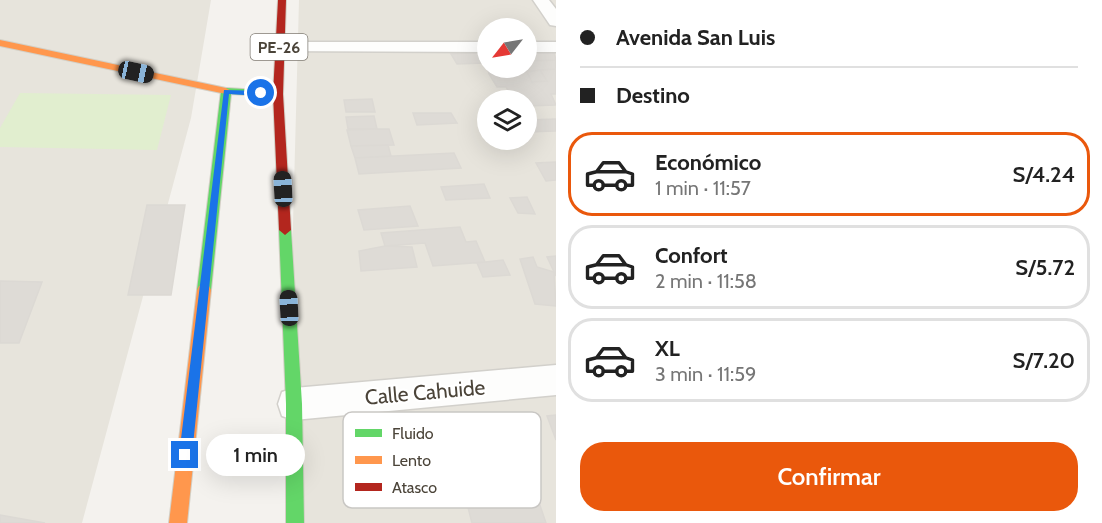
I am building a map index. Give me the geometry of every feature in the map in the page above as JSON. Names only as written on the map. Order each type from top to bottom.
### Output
[{"type":"main road","name":"PE-26","points":[[282,0],[278,94],[294,404],[295,523]]},
{"type":"main road","points":[[0,43],[226,92],[278,94]]},
{"type":"main road","points":[[178,523],[226,92]]},
{"type":"street","points":[[541,0],[556,21]]},
{"type":"street","points":[[279,47],[477,47]]},
{"type":"street","points":[[537,47],[556,47]]},
{"type":"street","name":"Calle Cahuide","points":[[294,404],[556,380]]},
{"type":"shaded area","points":[[0,0],[211,0],[191,118],[82,523],[24,523],[0,519]]},
{"type":"shaded area","points":[[299,0],[556,0],[556,523],[285,523]]},
{"type":"green space","points":[[20,93],[171,95],[157,150],[0,147],[0,128]]},
{"type":"building","points":[[553,49],[556,60],[537,61],[537,50]]},
{"type":"building","points":[[477,53],[477,63],[457,64],[451,54]]},
{"type":"building","points":[[556,60],[556,69],[537,70],[537,61]]},
{"type":"building","points":[[556,69],[556,94],[551,94],[556,105],[537,106],[537,90],[508,90],[506,87],[497,87],[491,78],[530,78],[532,82],[547,81],[540,70]]},
{"type":"building","points":[[537,70],[540,70],[547,81],[532,82],[530,78],[537,78]]},
{"type":"building","points":[[372,99],[375,112],[346,112],[344,100]]},
{"type":"building","points":[[413,113],[451,113],[457,123],[417,125]]},
{"type":"building","points":[[374,116],[377,129],[348,129],[346,117]]},
{"type":"building","points":[[556,119],[556,131],[537,132],[537,120]]},
{"type":"building","points":[[389,129],[394,145],[351,146],[347,130]]},
{"type":"building","points":[[388,145],[391,156],[355,158],[351,146]]},
{"type":"building","points":[[454,153],[461,168],[359,174],[355,158]]},
{"type":"building","points":[[556,162],[556,180],[546,181],[536,163]]},
{"type":"building","points":[[484,184],[490,198],[446,200],[441,187]]},
{"type":"building","points":[[527,197],[535,214],[518,213],[510,198]]},
{"type":"building","points":[[147,205],[185,205],[171,295],[128,295]]},
{"type":"building","points":[[410,206],[418,226],[364,230],[358,210]]},
{"type":"building","points":[[460,227],[466,242],[476,241],[485,262],[433,266],[425,243],[385,246],[381,233]]},
{"type":"building","points":[[385,246],[412,247],[417,267],[361,271],[359,251]]},
{"type":"building","points":[[556,256],[556,276],[547,257]]},
{"type":"building","points":[[533,257],[537,267],[554,272],[556,306],[535,304],[520,259]]},
{"type":"building","points":[[503,260],[510,275],[483,277],[477,263]]},
{"type":"building","points":[[0,281],[42,282],[19,343],[0,343]]},
{"type":"building","points":[[556,415],[556,440],[547,416]]},
{"type":"building","points":[[468,508],[541,508],[546,523],[472,523]]},
{"type":"building","points":[[0,515],[45,523],[0,523]]},
{"type":"traffic: fast","points":[[204,290],[226,91],[278,94]]},
{"type":"traffic: fast","points":[[285,230],[294,404],[295,523]]},
{"type":"traffic: slow","points":[[0,43],[226,91]]},
{"type":"traffic: slow","points":[[178,523],[204,290]]},
{"type":"traffic: jam","points":[[282,0],[278,94],[285,230]]},
{"type":"route","points":[[185,455],[226,92],[261,93]]}]
